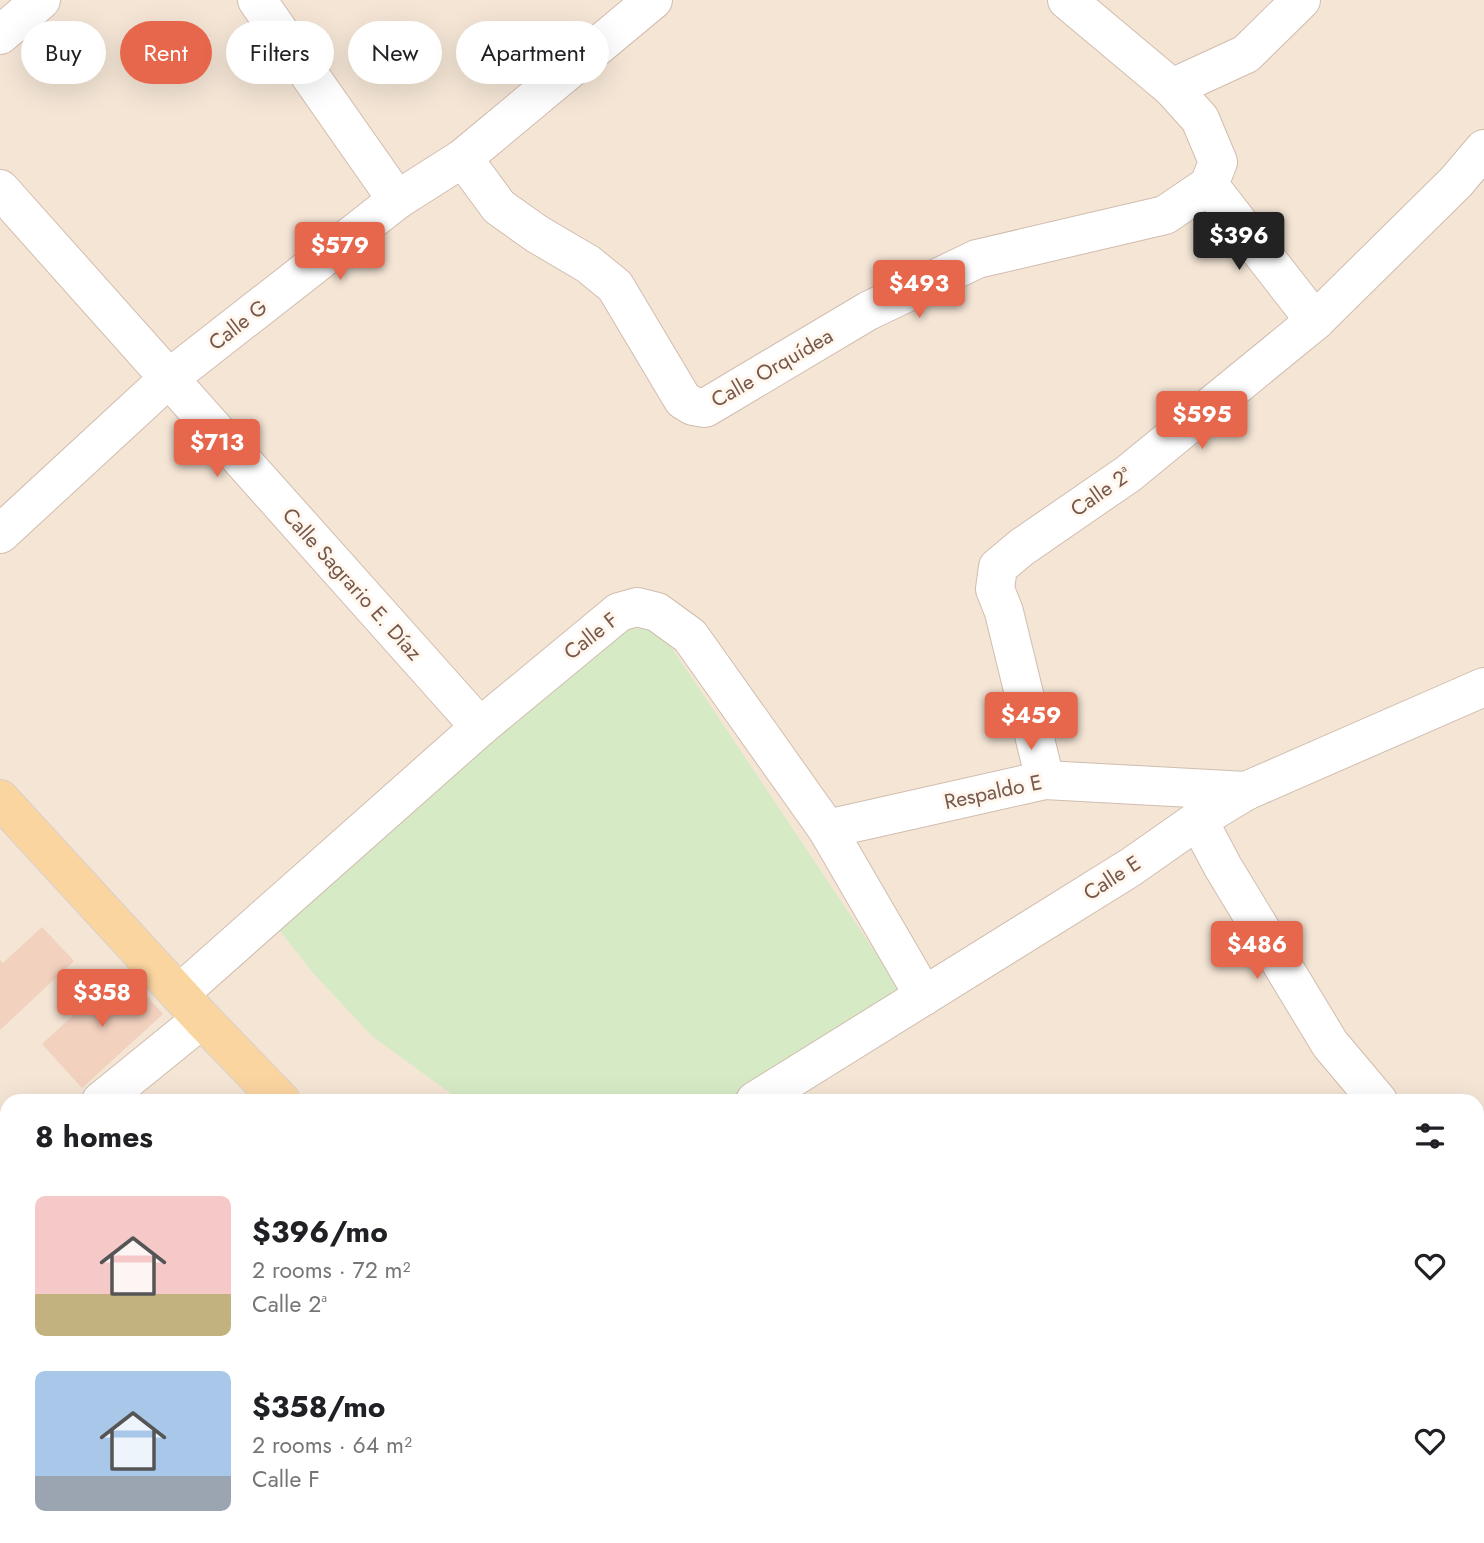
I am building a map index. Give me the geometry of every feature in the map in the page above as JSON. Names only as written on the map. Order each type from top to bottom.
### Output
[{"type":"main road","points":[[0,799],[274,1094]]},
{"type":"street","points":[[0,35],[41,0]]},
{"type":"street","points":[[257,0],[397,200]]},
{"type":"street","name":"Calle G","points":[[0,534],[168,379],[397,200],[463,158],[653,0]]},
{"type":"street","points":[[1067,0],[1172,88],[1200,119],[1218,162],[1209,186],[1315,321]]},
{"type":"street","points":[[1172,88],[1246,54],[1301,0]]},
{"type":"street","name":"Calle 2ª","points":[[1045,779],[1004,612],[995,589],[998,567],[1022,547],[1128,474],[1315,321],[1456,182],[1484,149]]},
{"type":"street","name":"Calle Orquídea","points":[[463,158],[499,207],[537,234],[588,264],[615,286],[683,400],[693,406],[705,408],[868,311],[976,259],[1165,215],[1209,186]]},
{"type":"street","name":"Calle Sagrario E. Díaz","points":[[0,189],[480,727]]},
{"type":"street","name":"Calle F","points":[[108,1094],[191,1006],[480,727],[619,612],[637,607],[657,612],[690,636],[827,829],[924,996]]},
{"type":"street","name":"Calle E","points":[[766,1094],[1131,867],[1198,820],[1246,791],[1484,687]]},
{"type":"street","name":"Respaldo E","points":[[827,829],[1045,779],[1246,791]]},
{"type":"street","points":[[1198,820],[1223,867],[1330,1044],[1372,1094]]},
{"type":"shaded area","points":[[0,0],[1484,0],[1484,1094],[0,1094]]},
{"type":"green space","points":[[625,628],[647,629],[666,639],[901,991],[739,1094],[451,1094],[372,1036],[313,973],[277,927],[603,640]]},
{"type":"building","points":[[42,927],[74,961],[0,1030],[0,960],[3,963]]},
{"type":"building","points":[[123,970],[163,1014],[82,1088],[42,1044]]}]
